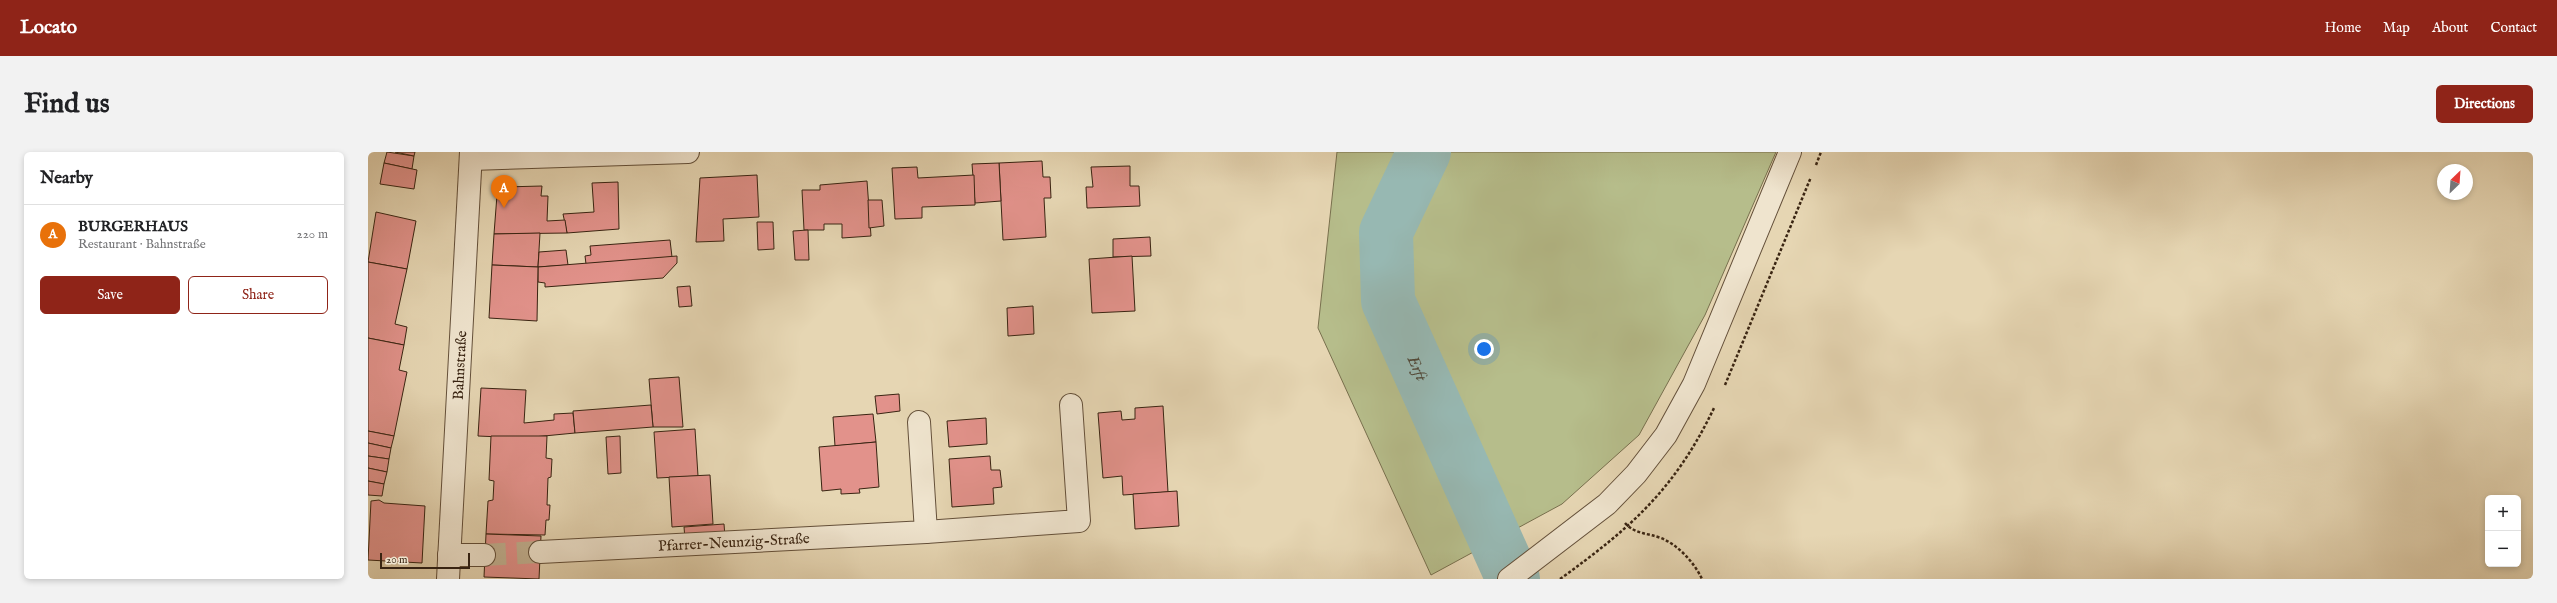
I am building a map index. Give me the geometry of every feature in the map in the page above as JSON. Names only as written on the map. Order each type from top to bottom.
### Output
[{"type":"street","points":[[471,156],[688,152]]},
{"type":"street","points":[[1509,579],[1602,509],[1636,474],[1666,435],[1694,384],[1790,152]]},
{"type":"street","name":"Bahnstraße","points":[[448,579],[471,156]]},
{"type":"street","name":"Pfarrer-Neunzig-Straße","points":[[540,552],[926,532],[1079,521],[1071,405]]},
{"type":"street","points":[[918,422],[926,532]]},
{"type":"street","points":[[449,555],[484,555]]},
{"type":"path","points":[[1602,509],[1633,530],[1661,538],[1683,552],[1702,579]]},
{"type":"path","points":[[1560,579],[1595,554]]},
{"type":"green space","points":[[1337,152],[1776,152],[1705,315],[1639,435],[1562,504],[1431,575],[1318,328]]},
{"type":"building","points":[[387,152],[414,156],[412,169],[384,163]]},
{"type":"building","points":[[395,152],[415,152],[414,156]]},
{"type":"building","points":[[1042,161],[1043,177],[1050,177],[1051,198],[1044,198],[1046,237],[1003,240],[999,163]]},
{"type":"building","points":[[384,163],[417,170],[414,189],[380,184]]},
{"type":"building","points":[[999,163],[1001,201],[975,203],[972,164]]},
{"type":"building","points":[[1130,166],[1130,186],[1139,186],[1140,206],[1087,208],[1086,187],[1093,187],[1091,167]]},
{"type":"building","points":[[917,167],[918,178],[974,175],[975,205],[922,207],[922,218],[895,219],[892,168]]},
{"type":"building","points":[[757,175],[759,217],[723,219],[724,241],[696,242],[700,178]]},
{"type":"building","points":[[867,181],[871,236],[842,238],[842,224],[824,224],[824,230],[804,230],[802,190],[820,190],[820,185]]},
{"type":"building","points":[[618,182],[619,229],[567,233],[563,214],[594,212],[592,183]]},
{"type":"building","points":[[542,186],[541,196],[548,196],[547,221],[565,220],[567,233],[494,234],[497,195],[504,187]]},
{"type":"building","points":[[868,200],[882,200],[884,226],[869,228]]},
{"type":"building","points":[[376,212],[416,221],[407,269],[368,262]]},
{"type":"building","points":[[757,222],[773,222],[774,249],[758,250]]},
{"type":"building","points":[[808,230],[809,260],[795,260],[793,231]]},
{"type":"building","points":[[540,233],[538,267],[492,265],[494,234]]},
{"type":"building","points":[[1150,237],[1151,256],[1113,257],[1113,239]]},
{"type":"building","points":[[670,240],[672,257],[586,264],[585,256],[591,255],[590,246]]},
{"type":"building","points":[[566,250],[568,265],[538,267],[539,252]]},
{"type":"building","points":[[677,256],[677,263],[663,278],[545,287],[545,283],[538,282],[538,267]]},
{"type":"building","points":[[1132,256],[1135,311],[1092,313],[1089,259]]},
{"type":"building","points":[[368,262],[407,269],[395,324],[407,327],[404,345],[368,338]]},
{"type":"building","points":[[492,265],[538,267],[537,321],[489,318]]},
{"type":"building","points":[[690,286],[692,306],[679,307],[677,287]]},
{"type":"building","points":[[1033,306],[1034,334],[1008,336],[1007,308]]},
{"type":"building","points":[[368,338],[404,345],[399,370],[407,372],[394,436],[368,431]]},
{"type":"building","points":[[679,377],[683,427],[653,427],[649,379]]},
{"type":"building","points":[[481,388],[526,390],[524,423],[554,420],[554,414],[573,413],[575,433],[523,438],[478,436]]},
{"type":"building","points":[[899,394],[900,411],[877,414],[875,396]]},
{"type":"building","points":[[651,405],[653,427],[575,433],[573,411]]},
{"type":"building","points":[[1163,406],[1168,492],[1123,495],[1122,476],[1103,478],[1098,413],[1121,411],[1122,420],[1135,419],[1135,408]]},
{"type":"building","points":[[873,414],[876,442],[835,446],[833,417]]},
{"type":"building","points":[[986,418],[987,444],[949,447],[947,421]]},
{"type":"building","points":[[695,429],[698,476],[657,478],[654,432]]},
{"type":"building","points":[[368,431],[394,436],[391,448],[368,443]]},
{"type":"building","points":[[491,436],[547,436],[546,458],[552,459],[551,477],[548,478],[547,505],[550,505],[549,520],[546,520],[545,535],[486,534],[488,501],[493,500],[494,481],[489,480]]},
{"type":"building","points":[[620,436],[621,473],[608,474],[606,437]]},
{"type":"building","points":[[876,442],[879,487],[859,489],[860,493],[841,494],[841,489],[822,491],[819,447]]},
{"type":"building","points":[[368,443],[391,448],[389,459],[368,456]]},
{"type":"building","points":[[368,456],[389,459],[387,472],[368,468]]},
{"type":"building","points":[[990,456],[991,470],[1000,470],[1002,487],[993,488],[994,504],[952,507],[949,459]]},
{"type":"building","points":[[368,468],[387,472],[384,484],[368,481]]},
{"type":"building","points":[[710,475],[713,524],[672,527],[669,477]]},
{"type":"building","points":[[368,481],[384,484],[382,496],[368,495]]},
{"type":"building","points":[[1177,491],[1179,526],[1135,529],[1133,494]]},
{"type":"building","points":[[379,500],[384,503],[425,506],[422,563],[368,560],[371,501]]},
{"type":"building","points":[[724,524],[725,537],[685,539],[684,527]]},
{"type":"building","points":[[486,534],[541,536],[539,579],[484,577]]},
{"type":"waterway","name":"Erft","points":[[1424,152],[1386,232],[1388,301],[1513,579]]},
{"type":"tunnel","points":[[484,555],[540,552]]},
{"type":"place","name":"BURGERHAUS","points":[[504,208]]}]
